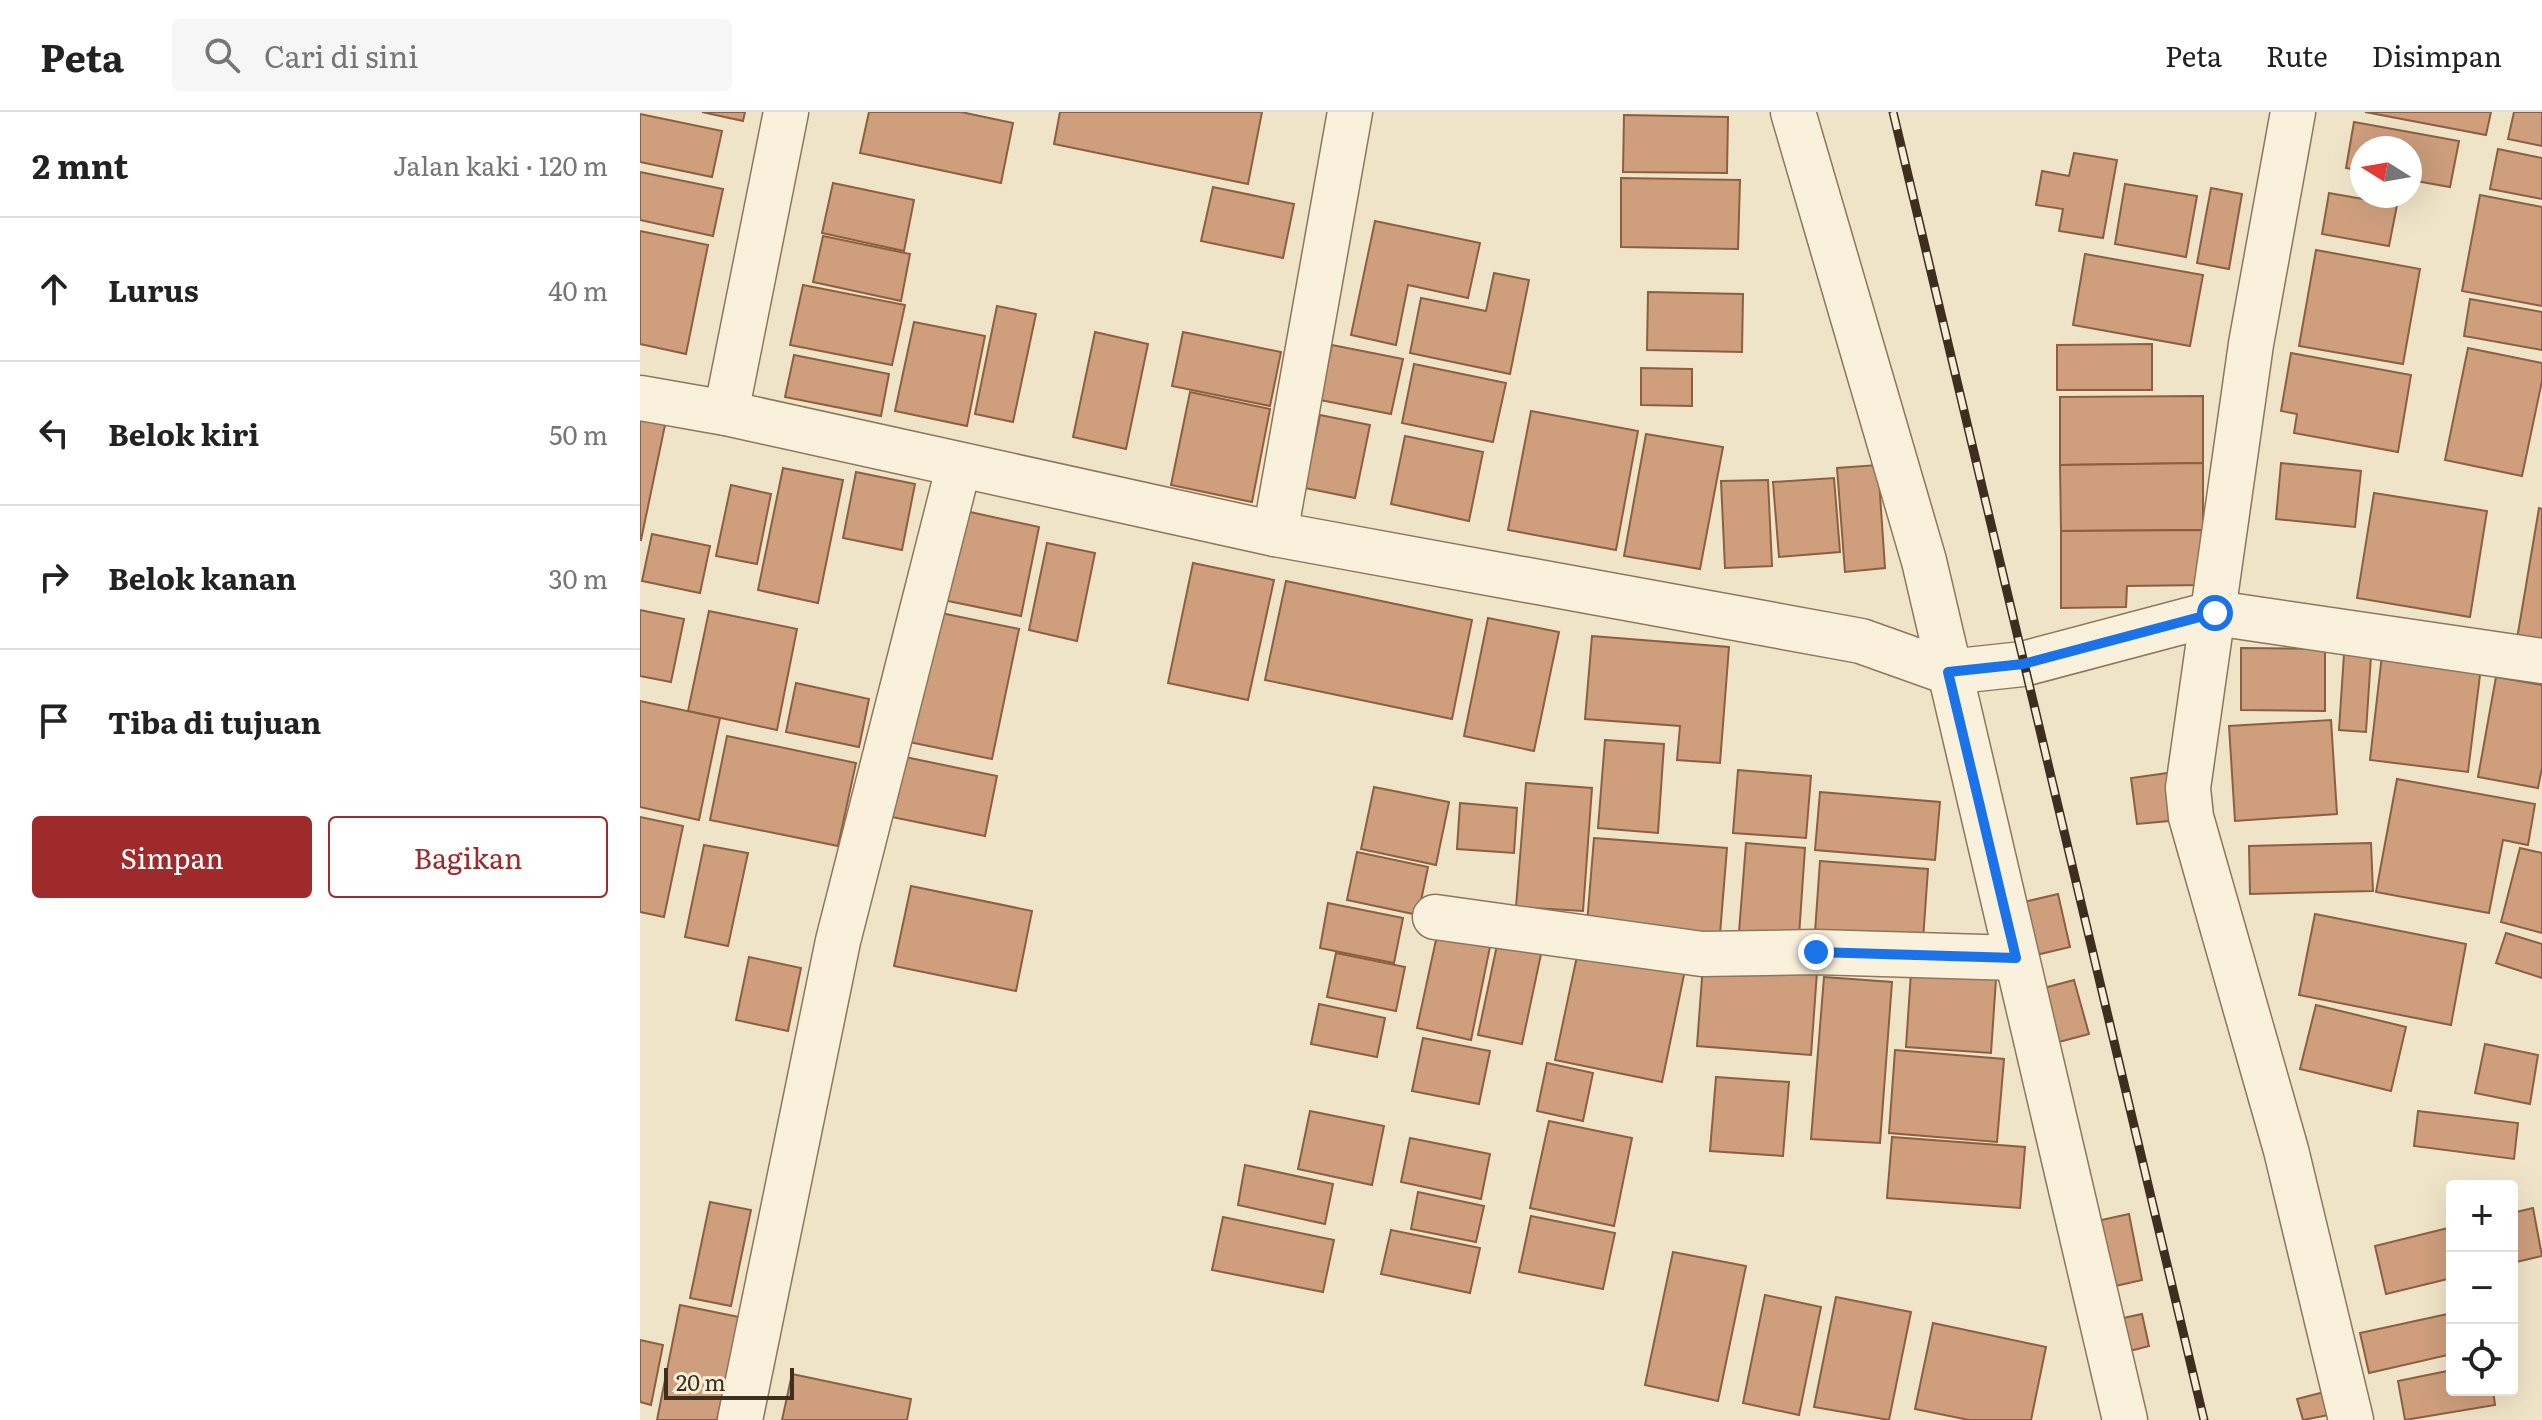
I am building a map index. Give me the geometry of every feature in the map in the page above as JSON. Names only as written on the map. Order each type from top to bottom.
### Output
[{"type":"street","points":[[726,413],[786,112]]},
{"type":"street","points":[[1275,534],[1350,112]]},
{"type":"street","points":[[1793,112],[1924,561],[2125,1420]]},
{"type":"street","points":[[2293,112],[2251,344],[2188,788],[2191,817],[2286,1150],[2351,1420]]},
{"type":"street","points":[[640,398],[726,413],[1275,534],[1861,641],[1948,672],[2023,664],[2215,613],[2542,661]]},
{"type":"street","points":[[740,1420],[838,941],[959,465]]},
{"type":"street","points":[[1435,917],[1702,954],[1816,952],[2016,958]]},
{"type":"building","points":[[702,112],[745,112],[743,121]]},
{"type":"building","points":[[869,112],[961,112],[1013,123],[1001,183],[860,153]]},
{"type":"building","points":[[1060,112],[1262,112],[1248,184],[1054,144]]},
{"type":"building","points":[[2365,112],[2491,112],[2486,135]]},
{"type":"building","points":[[2514,112],[2542,112],[2542,146],[2508,139]]},
{"type":"building","points":[[640,114],[722,131],[712,177],[640,162]]},
{"type":"building","points":[[1624,115],[1728,117],[1727,173],[1623,172]]},
{"type":"building","points":[[2354,122],[2459,141],[2450,187],[2422,182],[2422,136],[2352,136]]},
{"type":"building","points":[[2350,145],[2350,169],[2346,168]]},
{"type":"building","points":[[2498,149],[2542,158],[2542,199],[2490,189]]},
{"type":"building","points":[[2074,153],[2117,160],[2103,238],[2059,231],[2063,209],[2036,205],[2042,171],[2069,176]]},
{"type":"building","points":[[640,172],[723,189],[713,236],[640,220]]},
{"type":"building","points":[[1621,178],[1740,180],[1738,249],[1621,247]]},
{"type":"building","points":[[833,183],[914,200],[904,251],[822,233]]},
{"type":"building","points":[[2125,184],[2197,196],[2186,257],[2115,244]]},
{"type":"building","points":[[1213,187],[1294,204],[1283,258],[1201,241]]},
{"type":"building","points":[[2211,188],[2242,194],[2229,269],[2197,263]]},
{"type":"building","points":[[2329,193],[2350,197],[2350,208],[2396,208],[2389,246],[2322,234]]},
{"type":"building","points":[[2480,195],[2542,207],[2542,306],[2462,291]]},
{"type":"building","points":[[1375,221],[1480,243],[1468,298],[1408,285],[1396,345],[1351,335]]},
{"type":"building","points":[[640,231],[708,245],[686,354],[640,344]]},
{"type":"building","points":[[823,236],[910,254],[901,301],[813,282]]},
{"type":"building","points":[[2316,250],[2420,269],[2403,364],[2299,346]]},
{"type":"building","points":[[2085,254],[2203,275],[2190,346],[2073,325]]},
{"type":"building","points":[[1494,273],[1529,280],[1510,374],[1410,353],[1421,298],[1486,311]]},
{"type":"building","points":[[803,285],[905,305],[892,365],[790,345]]},
{"type":"building","points":[[1648,292],[1743,294],[1742,352],[1647,350]]},
{"type":"building","points":[[2470,299],[2542,312],[2542,350],[2464,336]]},
{"type":"building","points":[[997,306],[1036,314],[1013,422],[975,414]]},
{"type":"building","points":[[914,322],[985,336],[967,426],[895,411]]},
{"type":"building","points":[[1095,332],[1148,344],[1126,449],[1073,437]]},
{"type":"building","points":[[1183,332],[1281,352],[1270,406],[1172,386]]},
{"type":"building","points":[[2152,344],[2152,390],[2057,390],[2057,345]]},
{"type":"building","points":[[1332,345],[1403,359],[1391,414],[1320,400]]},
{"type":"building","points":[[2468,348],[2542,363],[2542,381],[2522,476],[2445,460]]},
{"type":"building","points":[[2291,353],[2411,375],[2398,452],[2294,433],[2297,414],[2281,411]]},
{"type":"building","points":[[794,355],[889,374],[881,416],[785,397]]},
{"type":"building","points":[[1414,364],[1506,383],[1493,442],[1402,423]]},
{"type":"building","points":[[1641,368],[1692,369],[1692,406],[1641,405]]},
{"type":"building","points":[[1190,392],[1270,409],[1252,502],[1171,485]]},
{"type":"building","points":[[2203,396],[2203,463],[2060,465],[2060,397]]},
{"type":"building","points":[[1531,411],[1638,431],[1616,550],[1508,530]]},
{"type":"building","points":[[1320,415],[1370,425],[1355,498],[1305,488]]},
{"type":"building","points":[[640,419],[665,425],[641,540],[640,540]]},
{"type":"building","points":[[1646,434],[1723,447],[1700,569],[1624,556]]},
{"type":"building","points":[[1405,436],[1483,452],[1469,521],[1391,504]]},
{"type":"building","points":[[2203,463],[2203,530],[2061,531],[2060,465]]},
{"type":"building","points":[[2281,463],[2361,471],[2355,527],[2276,519]]},
{"type":"building","points":[[1878,465],[1885,568],[1845,572],[1837,468]]},
{"type":"building","points":[[783,468],[843,480],[818,603],[758,590]]},
{"type":"building","points":[[856,472],[915,484],[902,550],[843,538]]},
{"type":"building","points":[[1834,478],[1840,552],[1779,557],[1773,482]]},
{"type":"building","points":[[1768,480],[1772,566],[1725,568],[1721,481]]},
{"type":"building","points":[[731,485],[771,494],[757,564],[716,556]]},
{"type":"building","points":[[2374,493],[2487,511],[2470,617],[2357,598]]},
{"type":"building","points":[[2539,508],[2542,509],[2542,650],[2516,645]]},
{"type":"building","points":[[961,510],[1039,527],[1021,616],[943,600]]},
{"type":"building","points":[[2203,530],[2204,585],[2127,586],[2126,607],[2061,608],[2061,531]]},
{"type":"building","points":[[652,534],[710,546],[700,593],[642,581]]},
{"type":"building","points":[[1047,543],[1095,553],[1077,641],[1029,630]]},
{"type":"building","points":[[1193,563],[1274,580],[1248,700],[1168,683]]},
{"type":"building","points":[[1286,581],[1472,620],[1452,719],[1265,680]]},
{"type":"building","points":[[640,610],[684,619],[671,682],[640,676]]},
{"type":"building","points":[[709,611],[797,629],[777,730],[688,711]]},
{"type":"building","points":[[936,612],[1019,629],[992,759],[909,742]]},
{"type":"building","points":[[1488,618],[1559,632],[1534,751],[1464,736]]},
{"type":"building","points":[[1592,636],[1729,647],[1720,763],[1677,760],[1680,726],[1585,719]]},
{"type":"building","points":[[2241,648],[2325,649],[2325,711],[2241,710]]},
{"type":"building","points":[[2344,654],[2371,656],[2366,732],[2339,730]]},
{"type":"building","points":[[2382,655],[2481,667],[2468,772],[2370,760]]},
{"type":"building","points":[[2496,677],[2542,685],[2542,768],[2538,788],[2478,777]]},
{"type":"building","points":[[796,683],[869,699],[859,747],[786,732]]},
{"type":"building","points":[[640,701],[720,718],[699,820],[640,807]]},
{"type":"building","points":[[2331,720],[2337,814],[2235,821],[2229,726]]},
{"type":"building","points":[[727,736],[856,763],[838,846],[710,820]]},
{"type":"building","points":[[1605,740],[1664,744],[1658,833],[1598,828]]},
{"type":"building","points":[[905,757],[997,776],[985,836],[892,817]]},
{"type":"building","points":[[1738,770],[1811,776],[1806,838],[1733,833]]},
{"type":"building","points":[[2175,772],[2180,820],[2137,824],[2131,778]]},
{"type":"building","points":[[2397,779],[2535,804],[2528,845],[2503,840],[2489,913],[2376,892]]},
{"type":"building","points":[[1526,783],[1592,788],[1583,911],[1516,907]]},
{"type":"building","points":[[1374,787],[1449,802],[1436,865],[1361,849]]},
{"type":"building","points":[[1820,792],[1940,802],[1935,860],[1815,850]]},
{"type":"building","points":[[1460,803],[1517,808],[1514,853],[1457,849]]},
{"type":"building","points":[[640,817],[683,826],[664,917],[640,912]]},
{"type":"building","points":[[1594,838],[1727,848],[1720,934],[1587,924]]},
{"type":"building","points":[[1746,843],[1805,848],[1799,936],[1739,932]]},
{"type":"building","points":[[2371,843],[2373,891],[2250,894],[2249,846]]},
{"type":"building","points":[[704,845],[748,853],[728,946],[685,937]]},
{"type":"building","points":[[2520,848],[2542,853],[2542,933],[2501,922]]},
{"type":"building","points":[[1357,852],[1428,867],[1418,915],[1347,900]]},
{"type":"building","points":[[1820,861],[1928,869],[1923,940],[1815,932]]},
{"type":"building","points":[[911,886],[1032,911],[1016,991],[894,966]]},
{"type":"building","points":[[2058,894],[2070,947],[2036,955],[2024,902]]},
{"type":"building","points":[[1328,903],[1403,918],[1394,963],[1320,948]]},
{"type":"building","points":[[2315,914],[2466,944],[2451,1025],[2299,995]]},
{"type":"building","points":[[1439,926],[1492,937],[1471,1040],[1417,1028]]},
{"type":"building","points":[[1500,931],[1544,940],[1522,1044],[1478,1035]]},
{"type":"building","points":[[2506,933],[2542,944],[2542,978],[2496,963]]},
{"type":"building","points":[[1580,942],[1686,965],[1662,1082],[1555,1060]]},
{"type":"building","points":[[1336,953],[1405,967],[1396,1011],[1327,997]]},
{"type":"building","points":[[749,957],[801,968],[788,1031],[736,1020]]},
{"type":"building","points":[[1703,964],[1817,972],[1811,1055],[1697,1046]]},
{"type":"building","points":[[1911,972],[1996,979],[1991,1053],[1906,1047]]},
{"type":"building","points":[[1824,977],[1892,982],[1880,1143],[1811,1139]]},
{"type":"building","points":[[2074,980],[2089,1034],[2055,1043],[2040,989]]},
{"type":"building","points":[[1319,1004],[1385,1018],[1377,1057],[1311,1044]]},
{"type":"building","points":[[2316,1005],[2406,1027],[2391,1091],[2300,1069]]},
{"type":"building","points":[[1423,1038],[1490,1051],[1479,1104],[1412,1091]]},
{"type":"building","points":[[2485,1044],[2538,1055],[2530,1104],[2475,1093]]},
{"type":"building","points":[[1895,1050],[2004,1059],[1997,1142],[1889,1133]]},
{"type":"building","points":[[1547,1063],[1593,1073],[1583,1121],[1537,1111]]},
{"type":"building","points":[[1716,1077],[1789,1082],[1783,1156],[1710,1151]]},
{"type":"building","points":[[1310,1111],[1384,1126],[1372,1185],[1298,1169]]},
{"type":"building","points":[[2418,1111],[2518,1123],[2514,1159],[2414,1146]]},
{"type":"building","points":[[1549,1121],[1632,1138],[1614,1226],[1530,1208]]},
{"type":"building","points":[[1892,1137],[2025,1147],[2020,1208],[1887,1198]]},
{"type":"building","points":[[1410,1138],[1490,1154],[1481,1199],[1401,1182]]},
{"type":"building","points":[[1245,1165],[1333,1184],[1325,1224],[1238,1205]]},
{"type":"building","points":[[1418,1192],[1484,1206],[1476,1242],[1411,1229]]},
{"type":"building","points":[[710,1202],[751,1210],[731,1306],[690,1298]]},
{"type":"building","points":[[2533,1208],[2542,1256],[2518,1262],[2518,1212]]},
{"type":"building","points":[[2129,1214],[2142,1280],[2111,1287],[2097,1221]]},
{"type":"building","points":[[1531,1216],[1615,1233],[1603,1289],[1519,1272]]},
{"type":"building","points":[[1223,1217],[1334,1240],[1323,1292],[1212,1270]]},
{"type":"building","points":[[2446,1228],[2446,1279],[2386,1294],[2375,1246]]},
{"type":"building","points":[[1391,1230],[1480,1248],[1470,1293],[1381,1274]]},
{"type":"building","points":[[1673,1252],[1746,1266],[1718,1401],[1645,1385]]},
{"type":"building","points":[[1765,1295],[1821,1307],[1799,1415],[1743,1403]]},
{"type":"building","points":[[1836,1297],[1911,1312],[1889,1420],[1814,1407]]},
{"type":"building","points":[[680,1305],[739,1317],[717,1420],[657,1420]]},
{"type":"building","points":[[2142,1314],[2149,1346],[2122,1353],[2114,1320]]},
{"type":"building","points":[[2446,1314],[2446,1355],[2369,1373],[2360,1333]]},
{"type":"building","points":[[1933,1323],[2046,1347],[2031,1420],[1969,1420],[1915,1409]]},
{"type":"building","points":[[640,1340],[663,1345],[651,1405],[640,1402]]},
{"type":"building","points":[[2446,1371],[2446,1396],[2494,1396],[2495,1405],[2405,1420],[2398,1381]]},
{"type":"building","points":[[792,1374],[911,1399],[907,1420],[782,1420]]},
{"type":"building","points":[[2332,1390],[2339,1413],[2303,1420],[2297,1399]]},
{"type":"railway","points":[[1893,112],[2204,1420]]},
{"type":"route","points":[[1816,952],[2016,958],[1948,672],[2023,664],[2215,613]]}]
